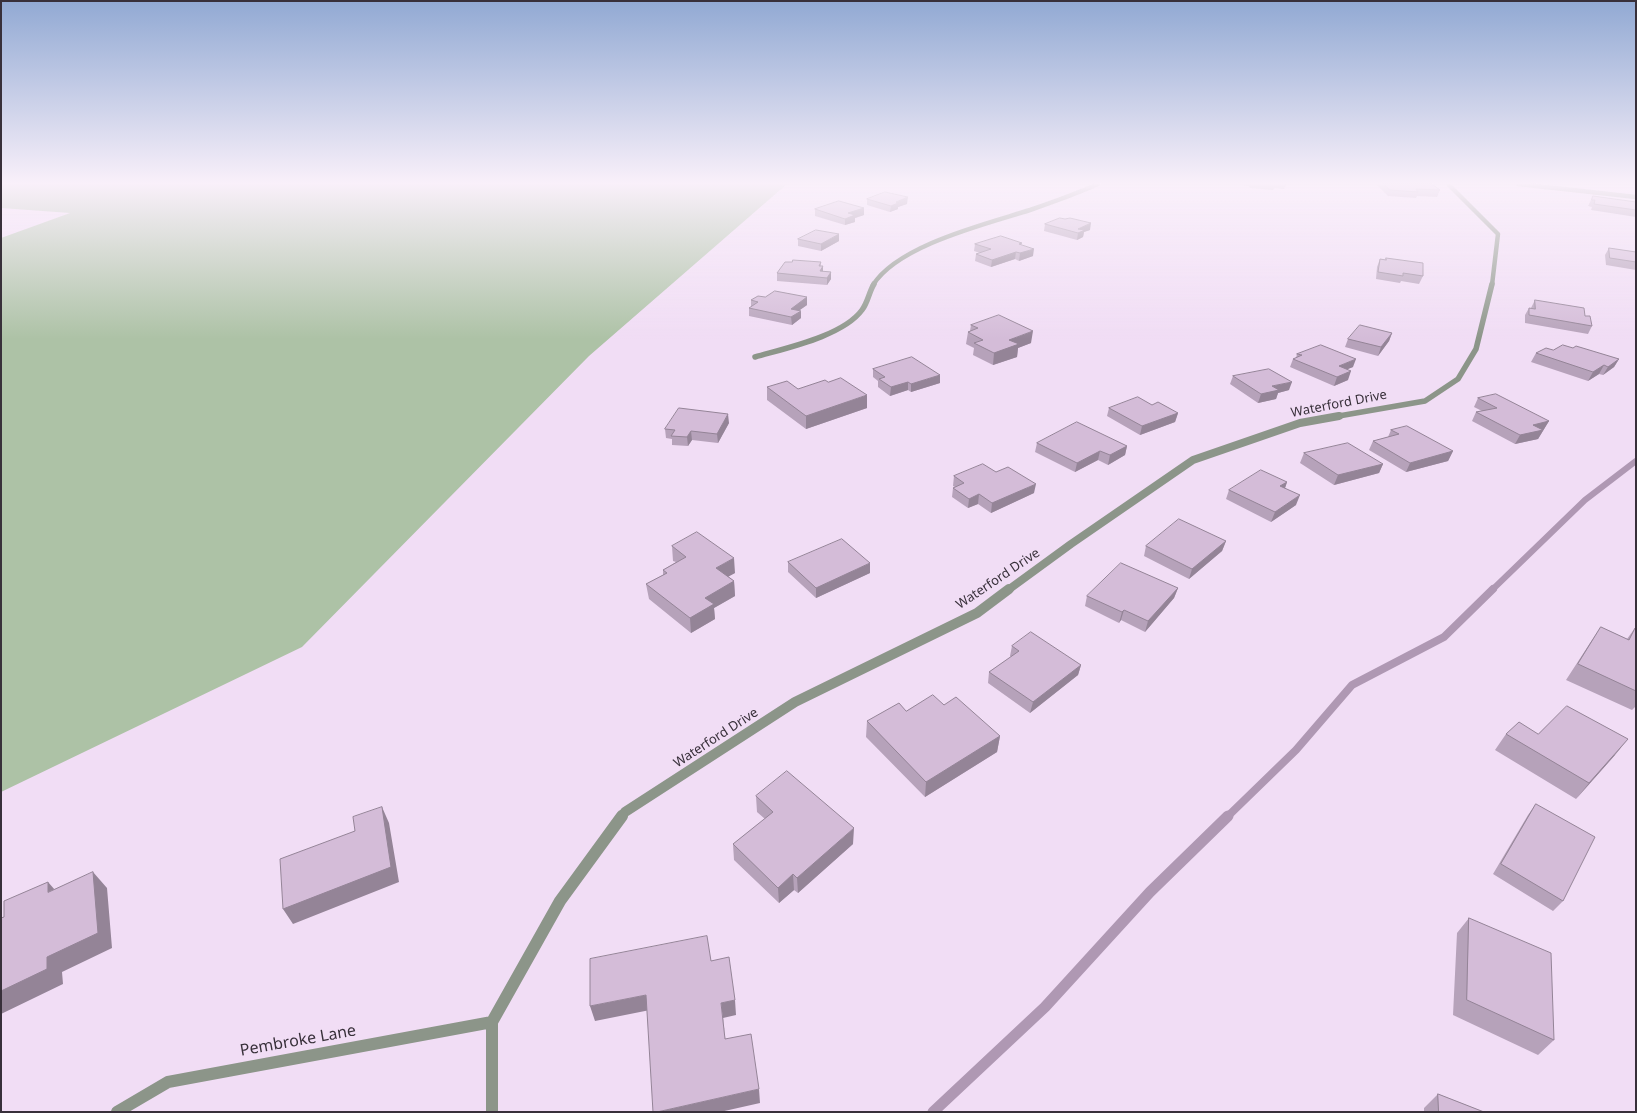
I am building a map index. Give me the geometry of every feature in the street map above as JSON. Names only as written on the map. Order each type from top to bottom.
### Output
[{"type":"street","points":[[755,357],[817,338],[846,324],[861,310],[872,286],[889,267],[917,251],[953,236]]},
{"type":"street","name":"Waterford Drive","points":[[492,1112],[492,1022],[560,901],[625,812],[795,702],[977,612],[1071,544],[1193,460],[1300,423],[1425,401],[1458,380],[1476,349],[1493,282],[1498,236]]},
{"type":"street","name":"Pembroke Lane","points":[[117,1112],[168,1082],[492,1022]]},
{"type":"green space","points":[[7,236],[727,236],[589,356],[302,647],[1,792],[1,238]]},
{"type":"building","points":[[804,236],[836,236],[821,244],[798,239]]},
{"type":"building","points":[[1001,236],[1034,249],[1020,253],[1016,252],[992,260],[976,254],[991,249],[975,244]]},
{"type":"building","points":[[1609,248],[1636,252],[1636,262],[1610,258]]},
{"type":"building","points":[[1386,258],[1423,263],[1423,276],[1403,273],[1403,276],[1378,272],[1380,259],[1386,260]]},
{"type":"building","points":[[793,260],[821,262],[819,266],[823,266],[820,271],[831,272],[827,278],[777,273],[785,262],[792,262]]},
{"type":"building","points":[[775,291],[807,297],[791,309],[801,311],[791,317],[749,308],[758,302],[751,300],[758,296],[765,297]]},
{"type":"building","points":[[1535,300],[1584,308],[1585,316],[1590,316],[1592,326],[1529,315],[1529,308],[1535,309]]},
{"type":"building","points":[[999,315],[1033,331],[1009,340],[1019,344],[994,353],[974,343],[983,340],[968,332],[978,328],[971,325]]},
{"type":"building","points":[[1360,325],[1392,333],[1381,347],[1348,339]]},
{"type":"building","points":[[1321,345],[1356,359],[1339,366],[1351,371],[1337,377],[1293,359],[1302,355],[1297,354]]},
{"type":"building","points":[[1563,345],[1573,348],[1576,346],[1619,359],[1608,367],[1604,365],[1593,372],[1536,353],[1546,348],[1553,350]]},
{"type":"building","points":[[912,357],[940,375],[911,384],[908,382],[891,387],[879,379],[885,377],[873,369]]},
{"type":"building","points":[[1269,369],[1292,382],[1272,386],[1279,390],[1261,394],[1233,376]]},
{"type":"building","points":[[841,378],[867,395],[806,416],[767,387],[787,381],[798,389],[825,380],[828,382]]},
{"type":"building","points":[[1496,394],[1549,421],[1533,425],[1543,430],[1520,435],[1476,412],[1497,408],[1478,398]]},
{"type":"building","points":[[1138,397],[1152,405],[1158,402],[1178,413],[1142,426],[1109,408]]},
{"type":"building","points":[[679,408],[728,414],[717,434],[691,431],[687,437],[671,436],[675,430],[665,429]]},
{"type":"building","points":[[1077,422],[1127,446],[1110,455],[1100,451],[1077,463],[1037,443]]},
{"type":"building","points":[[1407,426],[1453,451],[1410,463],[1373,441],[1399,434],[1391,430]]},
{"type":"building","points":[[1348,443],[1383,464],[1338,475],[1304,453]]},
{"type":"building","points":[[983,464],[996,472],[1008,467],[1036,484],[992,503],[979,494],[969,499],[953,488],[964,483],[954,476]]},
{"type":"building","points":[[1261,470],[1287,482],[1280,486],[1300,495],[1275,512],[1229,490]]},
{"type":"building","points":[[1179,519],[1226,541],[1192,569],[1146,546]]},
{"type":"building","points":[[697,532],[734,558],[716,568],[734,581],[705,598],[714,604],[690,618],[646,584],[667,573],[663,570],[686,557],[672,546]]},
{"type":"building","points":[[842,539],[870,563],[816,588],[788,562]]},
{"type":"building","points":[[1121,563],[1178,588],[1148,621],[1124,610],[1122,612],[1087,596]]},
{"type":"building","points":[[1601,627],[1629,640],[1635,628],[1636,629],[1636,691],[1578,664]]},
{"type":"building","points":[[1031,632],[1081,665],[1033,702],[989,672],[1019,651],[1012,646]]},
{"type":"building","points":[[933,695],[944,705],[956,697],[1000,736],[926,782],[867,721],[899,703],[906,711]]},
{"type":"building","points":[[1567,706],[1628,739],[1589,783],[1506,734],[1519,722],[1538,734]]},
{"type":"building","points":[[787,771],[854,828],[797,878],[793,874],[778,888],[733,844],[773,812],[756,796]]},
{"type":"building","points":[[1536,804],[1595,837],[1563,901],[1501,864]]},
{"type":"building","points":[[382,807],[391,867],[283,909],[280,859],[355,831],[353,817]]},
{"type":"building","points":[[93,872],[98,933],[47,957],[47,969],[1,991],[1,918],[4,917],[4,901],[48,882],[48,892]]},
{"type":"building","points":[[1469,918],[1551,953],[1554,1040],[1467,1000]]},
{"type":"building","points":[[707,936],[711,961],[729,957],[735,1000],[721,1003],[725,1039],[751,1034],[759,1089],[653,1112],[646,995],[590,1006],[590,959]]},
{"type":"building","points":[[1438,1094],[1484,1112],[1439,1112]]},
{"type":"waterway","points":[[1492,590],[1585,500],[1636,461]]},
{"type":"waterway","points":[[1227,817],[1296,750],[1352,685],[1444,637],[1493,589]]},
{"type":"waterway","points":[[933,1112],[1045,1007],[1150,892],[1228,816]]}]
